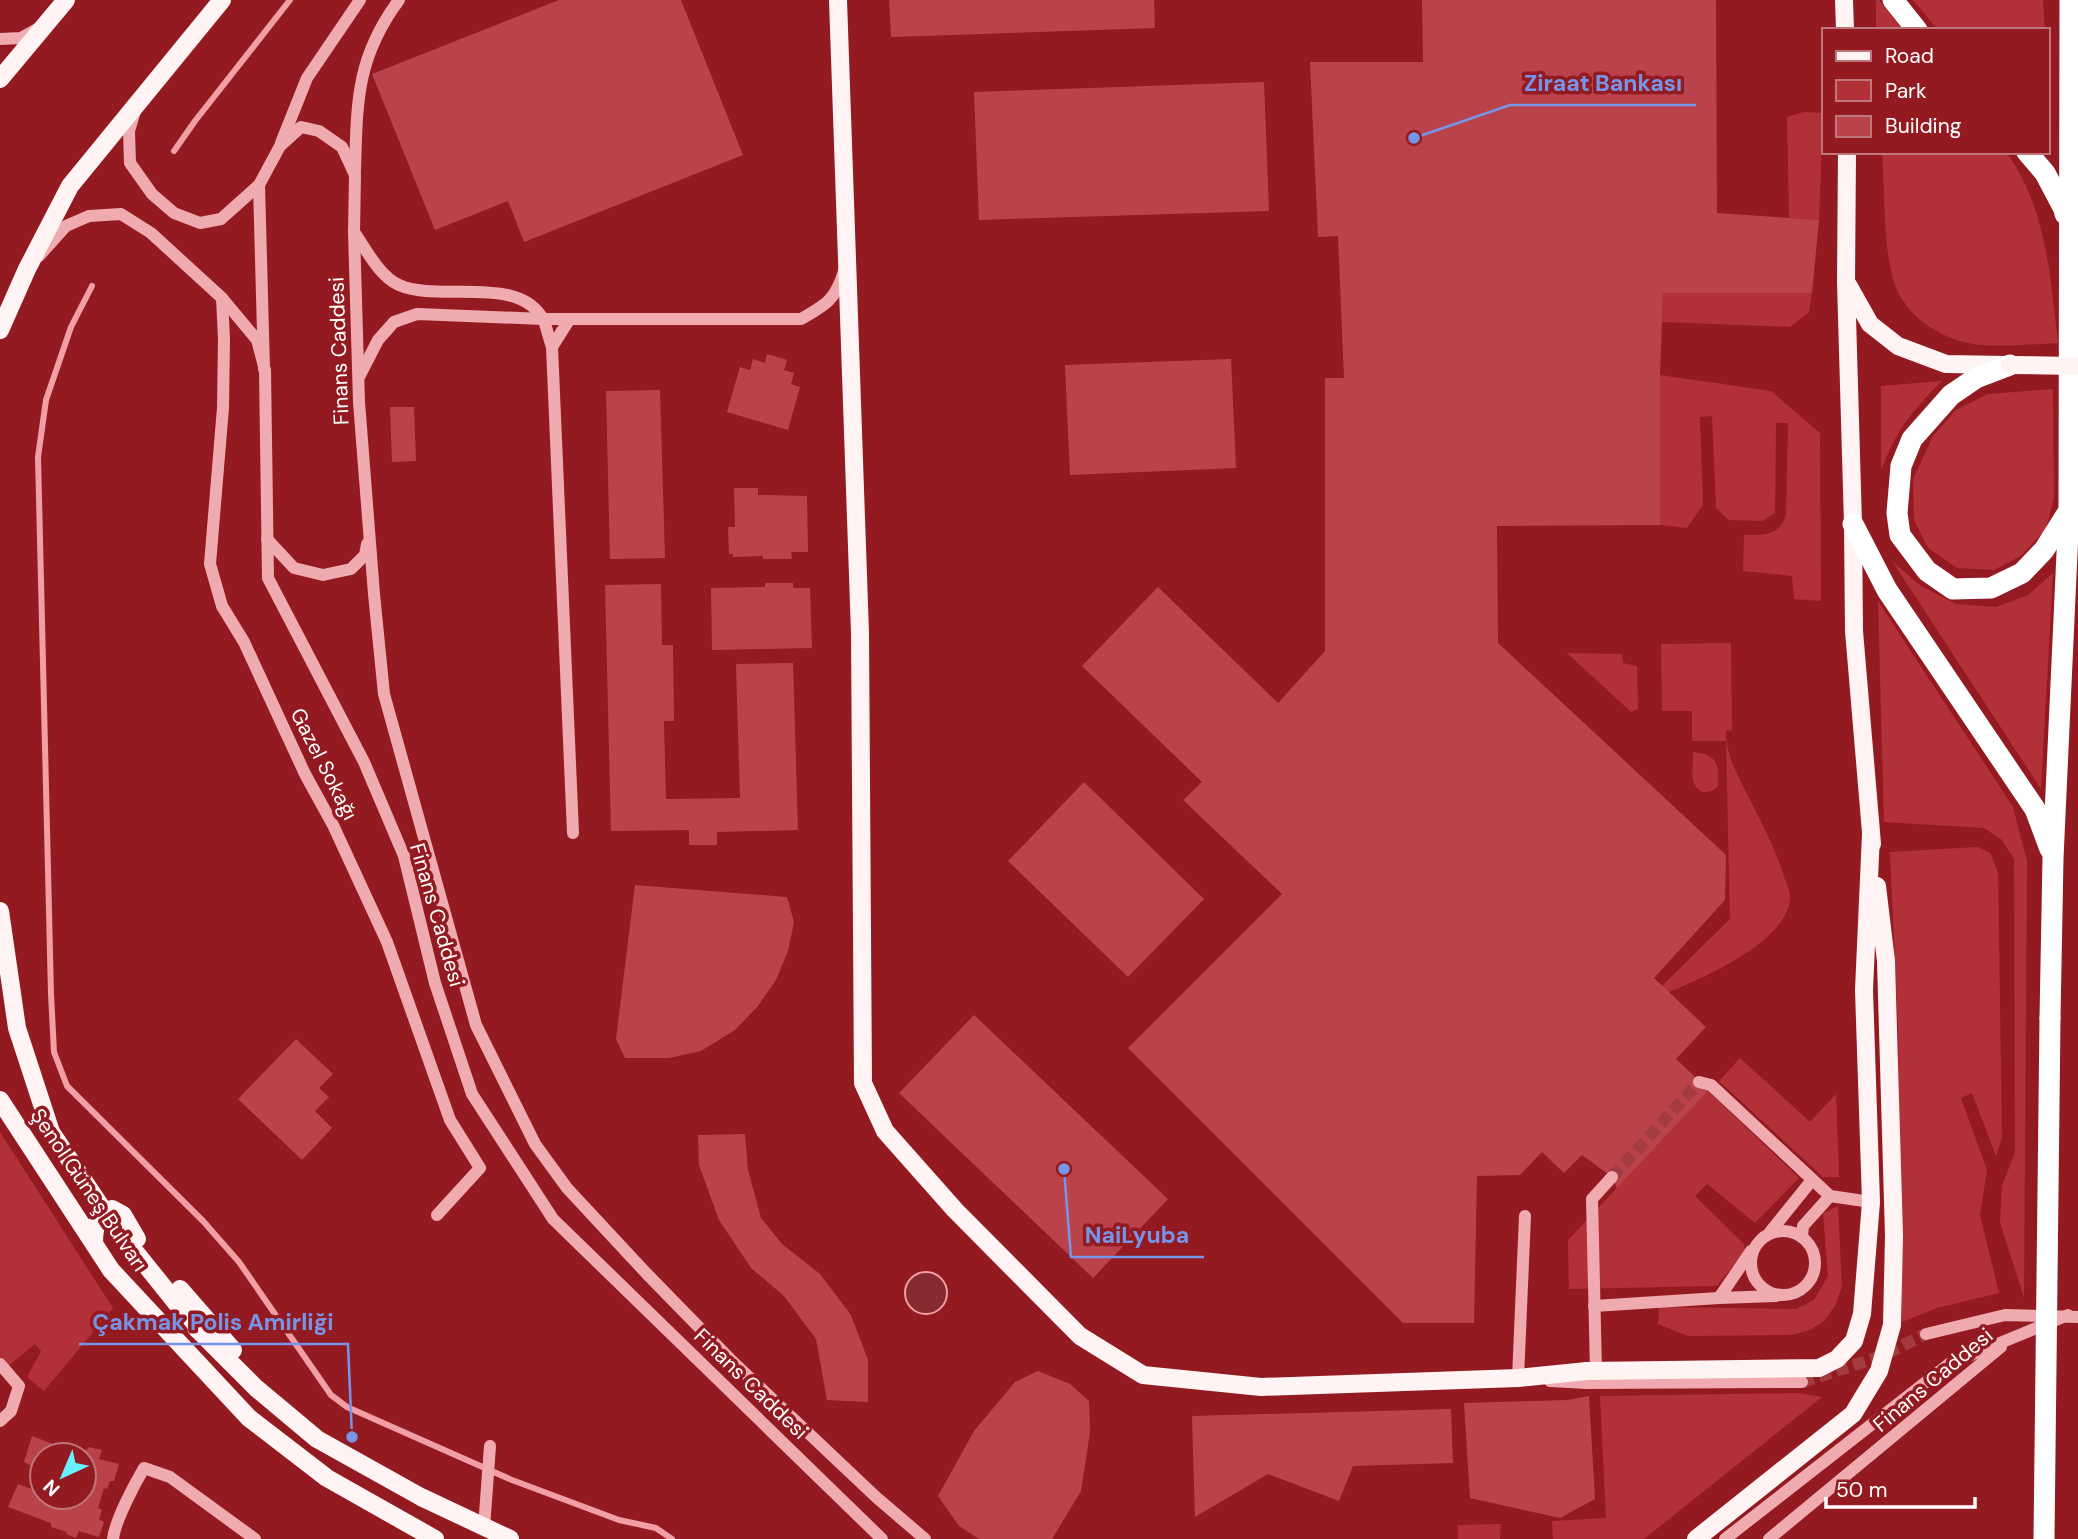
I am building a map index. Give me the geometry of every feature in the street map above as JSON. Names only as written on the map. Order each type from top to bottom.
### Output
[{"type":"highway","points":[[1893,0],[1915,28]]},
{"type":"highway","points":[[2045,1539],[2053,858],[2069,510],[2070,0]]},
{"type":"highway","points":[[2028,154],[2045,173],[2064,209],[2068,244]]},
{"type":"highway","points":[[2010,365],[1976,378],[1951,395],[1912,439],[1901,466],[1897,513],[1900,535],[1927,571],[1954,589],[1991,589],[2022,573],[2044,550],[2069,510]]},
{"type":"highway","points":[[1853,524],[1887,590],[2035,809],[2053,858]]},
{"type":"main road","points":[[0,79],[66,0]]},
{"type":"main road","points":[[0,330],[27,269],[70,186],[222,0]]},
{"type":"main road","points":[[838,0],[860,633],[863,1083],[885,1130],[955,1210],[1080,1336],[1143,1375],[1261,1387],[1518,1378],[1595,1371],[1819,1368],[1837,1359],[1854,1341],[1862,1314],[1871,1202],[1864,990],[1871,834]]},
{"type":"main road","points":[[1844,0],[1845,28]]},
{"type":"main road","points":[[1696,1539],[1853,1414],[1879,1371],[1892,1325],[1894,1236],[1886,961],[1871,834],[1854,631],[1846,282],[1847,154]]},
{"type":"main road","points":[[1846,282],[1870,324],[1898,346],[1946,364],[2078,366]]},
{"type":"main road","name":"Şenol Güneş Bulvarı","points":[[0,911],[17,1028],[51,1132],[105,1211]]},
{"type":"main road","name":"Şenol Güneş Bulvarı","points":[[0,1100],[111,1270],[249,1418],[327,1478],[435,1539]]},
{"type":"main road","points":[[93,1244],[95,1225],[105,1211],[112,1209],[122,1215],[137,1238],[231,1347],[256,1388],[317,1438],[421,1497],[510,1539]]},
{"type":"street","points":[[136,106],[129,131],[130,163],[152,194],[174,213],[200,223],[221,219],[259,185],[280,146],[307,78],[360,0]]},
{"type":"street","points":[[399,0],[369,51],[357,101],[354,232],[377,266],[397,284],[424,291],[496,293],[523,300],[543,319],[551,347],[573,833]]},
{"type":"street","points":[[0,39],[21,38],[42,26]]},
{"type":"street","points":[[280,146],[301,127],[319,131],[342,147],[355,175]]},
{"type":"street","points":[[259,185],[264,369]]},
{"type":"street","name":"Finans Caddesi","points":[[27,269],[66,226],[89,216],[121,214],[151,233],[222,298],[257,341],[264,369],[268,579],[364,762],[404,856],[435,983],[472,1094],[553,1219],[882,1539]]},
{"type":"street","name":"Finans Caddesi","points":[[354,232],[359,377],[369,533],[384,694],[476,1025],[535,1144],[567,1188],[730,1359],[876,1497],[925,1539]]},
{"type":"street","points":[[359,377],[378,340],[394,322],[417,314],[569,320],[802,319],[823,307],[838,291],[847,260]]},
{"type":"street","name":"Gazel Sokağı","points":[[222,298],[223,408],[210,564],[222,606],[244,642],[387,942],[450,1120],[480,1168],[437,1215]]},
{"type":"street","points":[[527,318],[551,347]]},
{"type":"street","points":[[551,347],[569,320]]},
{"type":"street","points":[[267,539],[294,568],[323,575],[351,569],[365,555],[369,533]]},
{"type":"street","points":[[1699,1082],[1711,1086],[1830,1196],[1871,1202]]},
{"type":"street","points":[[1595,1371],[1592,1199],[1612,1177]]},
{"type":"street","points":[[1719,1298],[1760,1238],[1770,1232],[1812,1180]]},
{"type":"street","points":[[1802,1237],[1803,1226],[1830,1196]]},
{"type":"street","points":[[1525,1216],[1518,1378],[1587,1383],[1802,1382]]},
{"type":"street","points":[[1594,1306],[1782,1295],[1801,1290],[1814,1274],[1814,1254],[1802,1237],[1793,1231],[1770,1232]]},
{"type":"street","points":[[1753,1247],[1751,1270],[1755,1280],[1763,1289],[1782,1295]]},
{"type":"street","points":[[1926,1334],[2005,1315],[2073,1316]]},
{"type":"street","points":[[2011,1339],[2073,1316]]},
{"type":"street","name":"Finans Caddesi","points":[[1725,1539],[1950,1363],[2011,1339]]},
{"type":"street","name":"Finans Caddesi","points":[[1769,1539],[2011,1339]]},
{"type":"street","points":[[0,1364],[19,1386],[11,1410],[0,1421]]},
{"type":"street","points":[[484,1528],[490,1446]]},
{"type":"street","points":[[113,1539],[130,1491],[144,1468],[170,1477],[255,1539]]},
{"type":"green space","points":[[1876,0],[1879,0],[1900,28],[1876,28]]},
{"type":"green space","points":[[1913,0],[2043,0],[2045,28],[1936,28]]},
{"type":"green space","points":[[1804,112],[1822,113],[1819,220],[1789,218],[1787,117]]},
{"type":"green space","points":[[1882,154],[2007,154],[2020,174],[2038,219],[2049,268],[2058,343],[1983,345],[1956,340],[1930,327],[1909,309],[1895,285],[1888,256]]},
{"type":"green space","points":[[1663,293],[1812,293],[1809,312],[1790,327],[1662,322]]},
{"type":"green space","points":[[1660,375],[1771,391],[1820,433],[1821,601],[1794,599],[1792,576],[1743,571],[1744,535],[1775,531],[1786,515],[1788,423],[1776,423],[1775,513],[1762,521],[1729,520],[1716,508],[1712,416],[1700,417],[1703,505],[1687,528],[1660,525]]},
{"type":"green space","points":[[1942,381],[1906,422],[1881,470],[1881,386]]},
{"type":"green space","points":[[2053,389],[2054,498],[2046,529],[2021,556],[1994,570],[1957,568],[1928,548],[1914,520],[1913,479],[1933,436],[1956,410],[1988,394]]},
{"type":"green space","points":[[1892,561],[1921,586],[1956,604],[1996,607],[2028,595],[2053,573],[2041,789]]},
{"type":"green space","points":[[1878,601],[2013,807],[2027,861],[2024,1298],[2000,1222],[2002,1186],[2015,1152],[2014,859],[2002,840],[1984,828],[1884,822]]},
{"type":"green space","points":[[1731,643],[1732,730],[1726,731],[1728,748],[1736,772],[1773,848],[1790,896],[1786,913],[1775,929],[1760,943],[1720,969],[1664,994],[1661,987],[1730,919],[1726,741],[1692,741],[1692,711],[1662,711],[1661,644]]},
{"type":"green space","points":[[1567,653],[1622,654],[1623,663],[1637,666],[1638,709],[1631,712]]},
{"type":"green space","points":[[1693,752],[1707,755],[1717,766],[1718,786],[1712,791],[1698,790],[1694,783]]},
{"type":"green space","points":[[1977,847],[1990,853],[1998,872],[2002,1137],[1996,1156],[1972,1093],[1961,1098],[1987,1170],[1980,1215],[1999,1293],[1937,1308],[1902,1322],[1898,1029],[1890,852]]},
{"type":"green space","points":[[1740,1058],[1810,1122],[1836,1094],[1839,1177],[1823,1177],[1719,1081]]},
{"type":"green space","points":[[1708,1091],[1799,1178],[1755,1223],[1707,1184],[1695,1196],[1744,1244],[1745,1251],[1717,1286],[1569,1289],[1568,1240]]},
{"type":"green space","points":[[0,1132],[113,1308],[44,1391],[27,1377],[41,1351],[35,1344],[0,1373]]},
{"type":"green space","points":[[1838,1206],[1842,1287],[1835,1306],[1824,1321],[1810,1330],[1791,1335],[1688,1336],[1658,1324],[1659,1307],[1796,1309],[1814,1300],[1828,1276],[1823,1213]]},
{"type":"green space","points":[[1798,1393],[1822,1397],[1644,1539],[1553,1539],[1552,1521],[1606,1518],[1600,1396]]},
{"type":"green space","points":[[1501,1524],[1500,1539],[1458,1539],[1458,1525]]},
{"type":"shaded area","points":[[926,1272],[941,1278],[947,1293],[941,1308],[926,1314],[911,1308],[905,1293],[911,1278]]},
{"type":"building","points":[[559,0],[681,0],[743,155],[524,242],[508,201],[435,230],[372,74]]},
{"type":"building","points":[[889,0],[1154,0],[1155,28],[891,37]]},
{"type":"building","points":[[1422,0],[1716,0],[1717,213],[1819,220],[1812,293],[1663,293],[1660,525],[1497,526],[1498,643],[1726,855],[1725,900],[1654,978],[1706,1027],[1676,1059],[1709,1090],[1617,1188],[1612,1177],[1582,1155],[1564,1173],[1542,1152],[1520,1175],[1477,1176],[1474,1323],[1403,1323],[1128,1048],[1282,894],[1183,800],[1202,782],[1082,666],[1158,587],[1278,703],[1325,651],[1325,378],[1344,378],[1338,236],[1318,237],[1310,62],[1423,62]]},
{"type":"building","points":[[1264,82],[1269,211],[979,220],[974,92]]},
{"type":"building","points":[[767,354],[787,360],[784,370],[794,373],[791,384],[800,387],[788,430],[727,412],[740,367],[750,370],[753,359],[765,363]]},
{"type":"building","points":[[1231,359],[1236,468],[1070,475],[1065,365]]},
{"type":"building","points":[[660,390],[665,558],[610,559],[606,391]]},
{"type":"building","points":[[390,407],[414,407],[416,461],[392,462]]},
{"type":"building","points":[[734,488],[758,488],[758,495],[807,496],[808,552],[791,552],[792,559],[733,557],[733,554],[729,554],[728,527],[735,527]]},
{"type":"building","points":[[765,583],[793,583],[793,588],[810,588],[812,648],[712,650],[711,588],[765,587]]},
{"type":"building","points":[[661,584],[662,645],[673,645],[674,721],[664,721],[666,799],[740,798],[736,664],[793,663],[798,830],[717,832],[717,845],[689,845],[689,830],[611,831],[605,585]]},
{"type":"building","points":[[1084,782],[1204,899],[1128,977],[1008,861]]},
{"type":"building","points":[[635,885],[787,897],[794,922],[788,951],[776,980],[758,1006],[735,1030],[701,1051],[669,1058],[625,1058],[616,1039]]},
{"type":"building","points":[[974,1015],[1168,1199],[1093,1278],[899,1093]]},
{"type":"building","points":[[296,1039],[333,1074],[319,1088],[329,1097],[315,1111],[332,1128],[302,1160],[238,1099]]},
{"type":"building","points":[[745,1134],[748,1170],[761,1218],[782,1244],[820,1274],[851,1315],[868,1360],[868,1402],[827,1400],[816,1339],[784,1296],[751,1268],[719,1220],[699,1165],[698,1135]]},
{"type":"building","points":[[1038,1371],[1070,1384],[1089,1401],[1090,1432],[1081,1491],[1052,1539],[979,1539],[959,1526],[938,1496],[974,1431],[1015,1382]]},
{"type":"building","points":[[1589,1396],[1595,1499],[1560,1518],[1470,1498],[1464,1403],[1568,1400]]},
{"type":"building","points":[[1451,1409],[1453,1463],[1353,1466],[1339,1501],[1268,1474],[1195,1517],[1192,1416]]},
{"type":"building","points":[[32,1436],[45,1441],[30,1441]]},
{"type":"building","points":[[98,1449],[102,1450],[99,1459],[119,1464],[114,1481],[110,1481],[107,1489],[104,1488],[98,1508]]},
{"type":"building","points":[[18,1484],[28,1488],[28,1511],[102,1510],[99,1519],[104,1522],[99,1537],[79,1531],[76,1538],[51,1527],[51,1523],[8,1507]]},
{"type":"waterway","points":[[174,151],[290,0]]},
{"type":"waterway","points":[[92,286],[71,327],[46,400],[38,457],[51,994],[54,1052],[67,1086],[203,1221],[239,1262],[331,1395],[347,1407],[512,1480],[619,1520],[656,1528],[672,1539]]},
{"type":"tunnel","points":[[1612,1177],[1699,1082]]},
{"type":"tunnel","points":[[1802,1382],[1879,1357],[1926,1334]]},
{"type":"place","name":"Ziraat Bankası","points":[[1414,138]]},
{"type":"place","name":"NaiLyuba","points":[[1064,1169]]},
{"type":"place","name":"Çakmak Polis Amirliği","points":[[352,1437]]}]
